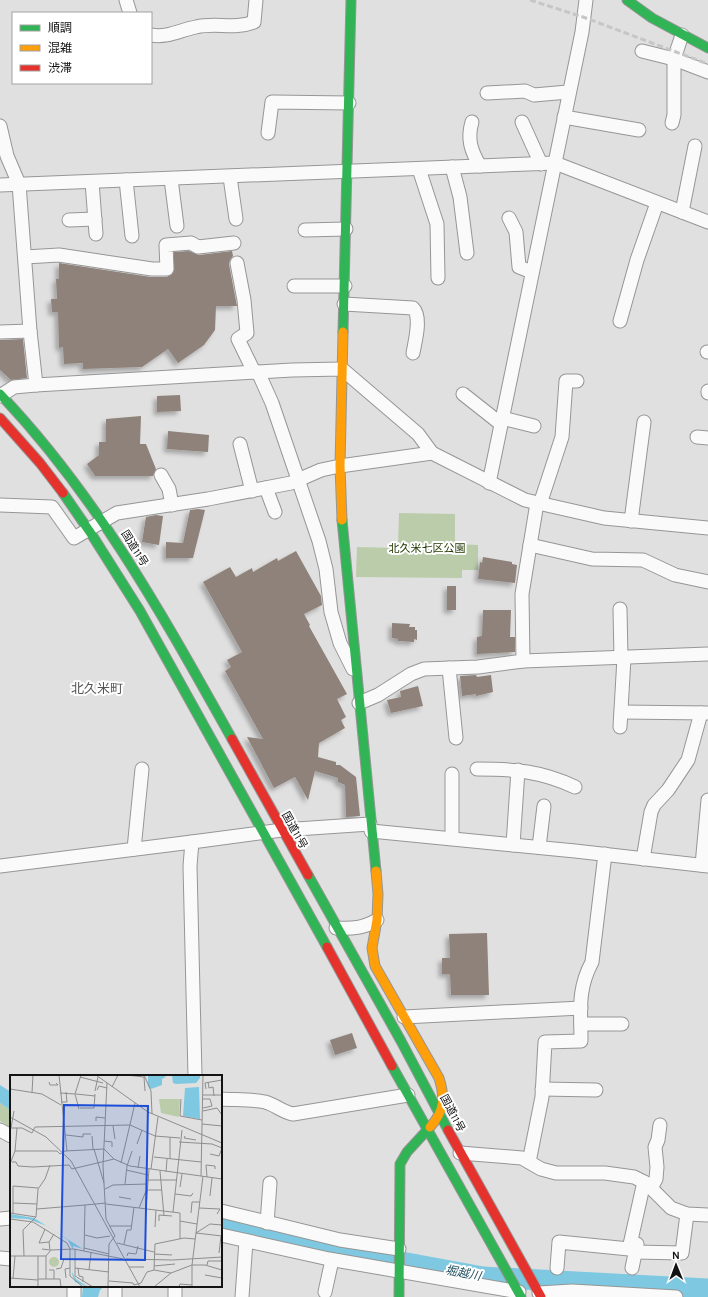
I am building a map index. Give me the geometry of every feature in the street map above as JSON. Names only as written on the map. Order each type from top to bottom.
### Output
[{"type":"main road","points":[[351,0],[340,509],[370,828],[378,894],[377,920],[372,948],[375,966],[445,1090],[446,1098],[441,1115],[405,1154],[400,1164],[399,1297]]},
{"type":"main road","points":[[627,0],[682,35],[708,48]]},
{"type":"main road","name":"国道11号","points":[[0,395],[47,444],[104,520],[155,602],[441,1115],[460,1153],[539,1292]]},
{"type":"main road","points":[[0,418],[32,453],[89,529],[140,611],[519,1292]]},
{"type":"street","points":[[126,0],[130,12]]},
{"type":"street","points":[[152,35],[172,35],[195,27],[208,25],[231,27],[243,26],[254,22],[256,0]]},
{"type":"street","points":[[489,483],[568,92],[582,32],[586,0]]},
{"type":"street","points":[[672,124],[674,115],[674,59],[682,35]]},
{"type":"street","points":[[642,51],[674,59],[708,72]]},
{"type":"street","points":[[487,93],[524,91],[534,95],[568,92]]},
{"type":"street","points":[[268,133],[272,102],[349,103]]},
{"type":"street","points":[[564,117],[639,130]]},
{"type":"street","points":[[472,122],[469,132],[470,144],[480,166]]},
{"type":"street","points":[[522,122],[541,164]]},
{"type":"street","points":[[0,126],[7,156],[19,184],[30,331],[36,385]]},
{"type":"street","points":[[682,212],[694,146]]},
{"type":"street","points":[[0,185],[554,163],[708,222]]},
{"type":"street","points":[[452,168],[460,197],[467,253]]},
{"type":"street","points":[[419,169],[437,224],[438,278]]},
{"type":"street","points":[[230,176],[236,219]]},
{"type":"street","points":[[171,179],[177,226]]},
{"type":"street","points":[[126,180],[132,236]]},
{"type":"street","points":[[92,182],[96,234]]},
{"type":"street","points":[[620,320],[637,260],[657,203]]},
{"type":"street","points":[[509,218],[516,232],[519,267],[532,272]]},
{"type":"street","points":[[69,220],[95,219]]},
{"type":"street","points":[[305,230],[346,229]]},
{"type":"street","points":[[25,257],[59,255],[152,269],[167,269],[166,244],[191,243],[198,246],[234,243]]},
{"type":"street","points":[[237,263],[244,300],[247,333],[238,340],[272,403],[321,548],[326,570],[331,612],[340,644],[356,674]]},
{"type":"street","points":[[294,286],[345,286]]},
{"type":"street","points":[[344,304],[413,308],[417,311],[414,353]]},
{"type":"street","points":[[0,332],[30,331]]},
{"type":"street","points":[[0,395],[14,387],[36,385],[256,372],[342,369],[418,434],[432,453],[525,500],[604,518],[708,528]]},
{"type":"street","points":[[523,661],[522,594],[530,545],[539,503],[567,438],[566,381],[577,381]]},
{"type":"street","points":[[463,394],[502,421],[534,426]]},
{"type":"street","points":[[631,521],[644,422]]},
{"type":"street","points":[[240,444],[252,491]]},
{"type":"street","points":[[0,506],[52,507],[74,538],[117,513],[252,491],[299,480],[321,470],[340,466],[432,453]]},
{"type":"street","points":[[161,475],[169,489],[172,505]]},
{"type":"street","points":[[266,488],[275,512]]},
{"type":"street","points":[[530,545],[592,559],[643,560],[675,574],[708,582]]},
{"type":"street","points":[[620,608],[622,658],[620,727]]},
{"type":"street","points":[[359,703],[378,696],[412,674],[424,669],[523,661],[708,654]]},
{"type":"street","points":[[449,668],[456,738]]},
{"type":"street","points":[[621,712],[705,713],[688,760],[668,790],[654,805],[651,812],[642,858]]},
{"type":"street","points":[[134,849],[142,769]]},
{"type":"street","points":[[477,769],[518,770],[555,778],[575,787]]},
{"type":"street","points":[[513,845],[518,770]]},
{"type":"street","points":[[452,774],[452,838]]},
{"type":"street","points":[[0,866],[282,830],[370,828],[705,865],[708,800]]},
{"type":"street","points":[[539,847],[544,806]]},
{"type":"street","points":[[192,842],[190,866],[195,1075]]},
{"type":"street","points":[[528,1162],[542,1090],[545,1042],[581,1042],[581,990],[585,976],[592,962],[605,854]]},
{"type":"street","points":[[336,928],[349,929],[367,927],[377,920]]},
{"type":"street","points":[[404,1017],[581,1008]]},
{"type":"street","points":[[581,1024],[622,1024]]},
{"type":"street","points":[[542,1090],[596,1090]]},
{"type":"street","points":[[222,1099],[263,1102],[271,1104],[285,1113],[293,1114],[408,1095]]},
{"type":"street","points":[[557,1268],[560,1242],[629,1249],[647,1185],[656,1179],[658,1167],[655,1147],[658,1140],[660,1125]]},
{"type":"street","points":[[0,1130],[10,1135]]},
{"type":"street","points":[[460,1153],[522,1158],[541,1169],[556,1173],[605,1173],[634,1177],[647,1185],[671,1208],[687,1214],[708,1214]]},
{"type":"street","points":[[267,1223],[270,1183]]},
{"type":"street","points":[[222,1211],[340,1240],[399,1249]]},
{"type":"street","points":[[632,1268],[636,1246],[682,1253],[687,1214]]},
{"type":"street","points":[[0,1219],[10,1218]]},
{"type":"street","points":[[222,1235],[332,1260],[399,1270],[519,1292]]},
{"type":"street","points":[[242,1297],[246,1241]]},
{"type":"street","points":[[0,1258],[10,1259]]},
{"type":"street","points":[[325,1292],[332,1260]]},
{"type":"street","points":[[539,1292],[572,1291],[676,1297]]},
{"type":"green space","name":"北久米七区公園","points":[[399,513],[455,514],[455,544],[478,545],[478,570],[462,570],[462,578],[356,577],[357,547],[398,548]]},
{"type":"green space","points":[[0,1103],[10,1109],[10,1127],[0,1121]]},
{"type":"water","points":[[0,1085],[10,1091],[10,1109],[0,1103]]},
{"type":"water","points":[[83,1287],[104,1287],[100,1290],[98,1297],[82,1297]]},
{"type":"building","points":[[189,251],[199,255],[232,251],[233,256],[229,264],[237,306],[216,306],[215,330],[204,345],[178,363],[168,349],[142,367],[83,369],[83,363],[64,364],[63,347],[59,348],[58,312],[52,312],[51,299],[57,299],[56,279],[59,279],[59,263],[151,277],[167,277],[174,272],[174,252]]},
{"type":"building","points":[[23,339],[27,378],[11,380],[0,370],[0,340]]},
{"type":"building","points":[[180,395],[181,411],[157,412],[157,396]]},
{"type":"building","points":[[141,416],[140,444],[146,444],[156,469],[153,476],[95,476],[87,464],[99,455],[99,442],[106,442],[106,419]]},
{"type":"building","points":[[168,431],[209,435],[208,452],[167,449]]},
{"type":"building","points":[[190,510],[205,510],[193,558],[166,558],[166,542],[183,543]]},
{"type":"building","points":[[156,515],[163,516],[159,545],[142,542],[146,517]]},
{"type":"building","points":[[296,551],[321,596],[322,605],[304,614],[310,625],[309,626],[347,694],[337,699],[346,717],[341,720],[345,728],[319,743],[318,757],[336,762],[336,765],[340,765],[356,777],[360,816],[346,817],[345,785],[338,782],[338,778],[315,771],[308,800],[295,777],[274,788],[247,737],[263,739],[225,671],[231,667],[227,660],[242,652],[203,582],[230,567],[236,577],[252,568],[253,572],[277,558],[278,561]]},
{"type":"building","points":[[483,557],[512,562],[512,564],[517,565],[515,583],[478,579],[480,562],[482,563]]},
{"type":"building","points":[[447,586],[456,586],[456,610],[447,610]]},
{"type":"building","points":[[483,610],[511,610],[510,637],[515,637],[515,652],[477,654],[477,637],[482,636]]},
{"type":"building","points":[[392,623],[410,624],[409,627],[415,627],[415,630],[417,630],[417,640],[414,639],[414,642],[398,641],[398,639],[392,638]]},
{"type":"building","points":[[476,675],[477,677],[491,675],[493,692],[476,696],[476,694],[462,696],[460,676]]},
{"type":"building","points":[[418,686],[423,706],[391,713],[387,700],[401,697],[400,691]]},
{"type":"building","points":[[487,933],[489,995],[451,995],[450,974],[442,974],[442,958],[450,958],[449,934]]},
{"type":"building","points":[[352,1033],[357,1048],[335,1055],[330,1040]]},
{"type":"waterway","name":"堀越川","points":[[222,1226],[347,1252],[483,1277],[708,1289]]},
{"type":"railway","points":[[530,0],[583,17],[708,64]]},
{"type":"traffic: fast","points":[[343,332],[351,0]]},
{"type":"traffic: fast","points":[[627,0],[652,18],[708,48]]},
{"type":"traffic: fast","points":[[0,394],[35,433],[68,474],[127,559],[232,739]]},
{"type":"traffic: fast","points":[[63,493],[92,535],[140,611],[327,947]]},
{"type":"traffic: fast","points":[[342,520],[376,871]]},
{"type":"traffic: fast","points":[[308,875],[401,1041],[448,1130]]},
{"type":"traffic: fast","points":[[392,1066],[521,1297]]},
{"type":"traffic: fast","points":[[399,1297],[400,1164],[407,1152],[430,1127]]},
{"type":"traffic: slow","points":[[342,520],[340,466],[343,332]]},
{"type":"traffic: slow","points":[[376,871],[378,894],[377,920],[372,948],[375,966],[439,1078],[443,1098],[442,1104],[439,1115],[430,1127]]},
{"type":"traffic: jam","points":[[0,418],[40,463],[63,493]]},
{"type":"traffic: jam","points":[[232,739],[308,875]]},
{"type":"traffic: jam","points":[[327,947],[392,1066]]},
{"type":"traffic: jam","points":[[448,1130],[541,1297]]},
{"type":"district","name":"北久米町","points":[[97,688]]}]
